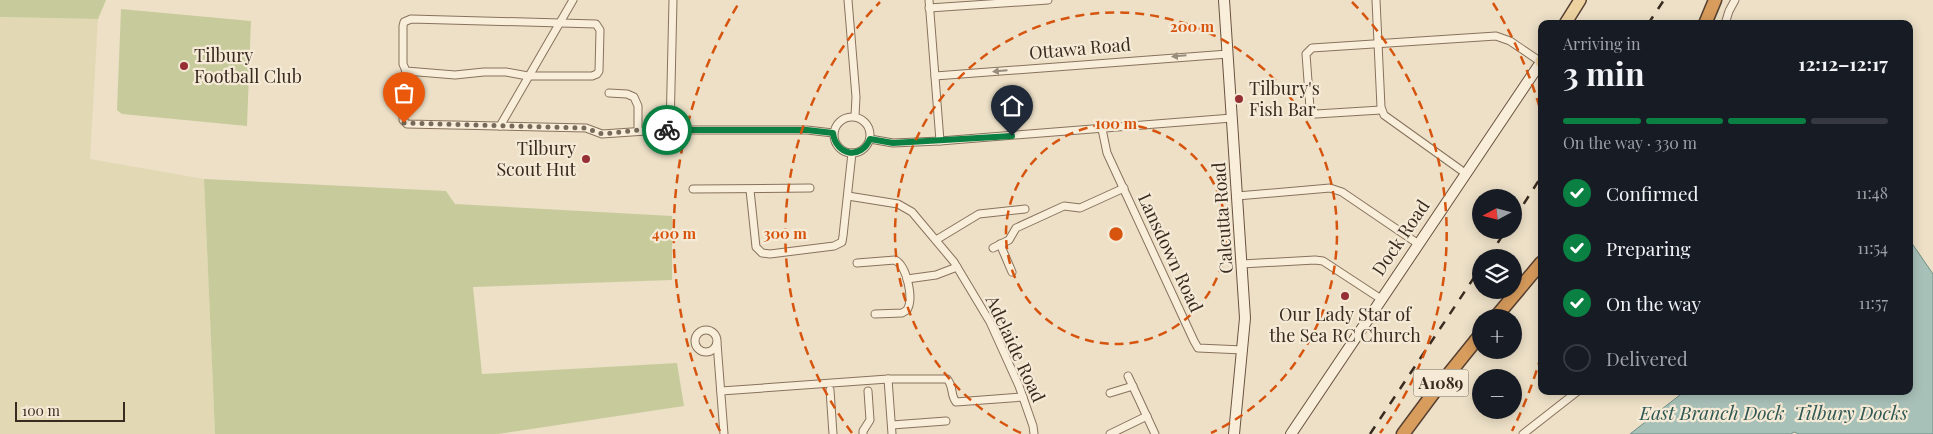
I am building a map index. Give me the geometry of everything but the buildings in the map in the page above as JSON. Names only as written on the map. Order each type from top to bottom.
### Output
[{"type":"highway","points":[[1706,20],[1715,0]]},
{"type":"highway","points":[[1503,309],[1538,267]]},
{"type":"highway","name":"A1089","points":[[1403,434],[1472,345]]},
{"type":"main road","points":[[1568,20],[1580,0]]},
{"type":"street","points":[[500,126],[573,0]]},
{"type":"street","points":[[670,130],[673,0]]},
{"type":"street","points":[[848,0],[856,97],[855,116]]},
{"type":"street","points":[[929,0],[940,141]]},
{"type":"street","points":[[929,8],[1048,0]]},
{"type":"street","name":"Calcutta Road","points":[[1224,0],[1245,318],[1234,434]]},
{"type":"street","points":[[1376,0],[1382,110],[1384,115],[1465,173]]},
{"type":"street","points":[[1726,20],[1735,0]]},
{"type":"street","points":[[406,71],[464,75],[477,72],[506,72],[528,76],[592,76],[599,71],[600,30],[598,25],[594,23],[408,20],[403,26],[403,64],[406,71],[404,78],[404,123],[586,128],[602,134],[638,130],[807,130],[833,133]]},
{"type":"street","points":[[1382,110],[1316,114],[1310,108],[1306,54],[1312,48],[1496,36],[1510,41],[1538,59]]},
{"type":"street","name":"Ottawa Road","points":[[935,76],[1228,54]]},
{"type":"street","name":"Dock Road","points":[[1291,434],[1538,65]]},
{"type":"street","points":[[609,94],[627,94],[634,97],[638,106],[638,130]]},
{"type":"street","points":[[855,116],[864,121],[868,126],[870,139],[864,149],[852,153],[842,150],[837,146],[833,133],[839,121],[855,116]]},
{"type":"street","points":[[870,139],[893,143],[940,141],[1232,118]]},
{"type":"street","name":"Lansdown Road","points":[[1102,129],[1107,153],[1198,348],[1243,350]]},
{"type":"street","points":[[750,190],[756,247],[762,253],[770,254],[834,246],[842,242],[852,153]]},
{"type":"street","points":[[693,189],[810,188]]},
{"type":"street","points":[[993,248],[1008,240],[1016,228],[1064,206],[1080,208],[1124,188]]},
{"type":"street","points":[[1237,196],[1330,188],[1342,192],[1418,243]]},
{"type":"street","name":"Adelaide Road","points":[[848,196],[898,204],[912,212],[936,240],[957,267],[990,322],[1023,397],[1034,434]]},
{"type":"street","points":[[936,240],[980,214],[1024,209]]},
{"type":"street","points":[[1000,244],[1012,272]]},
{"type":"street","points":[[857,263],[895,260],[900,264],[907,279],[910,300],[907,310],[875,314]]},
{"type":"street","points":[[1242,264],[1323,261],[1381,299]]},
{"type":"street","points":[[907,279],[936,275],[957,267]]},
{"type":"street","points":[[717,343],[724,434]]},
{"type":"street","points":[[1128,376],[1155,434]]},
{"type":"street","points":[[721,391],[888,380],[947,379],[952,384],[952,398],[956,402],[1023,397]]},
{"type":"street","points":[[888,380],[892,434]]},
{"type":"street","points":[[1110,393],[1133,386]]},
{"type":"street","points":[[830,390],[833,434]]},
{"type":"street","points":[[863,434],[870,420],[868,391]]},
{"type":"street","points":[[1523,434],[1573,395]]},
{"type":"street","points":[[1110,434],[1146,416]]},
{"type":"street","points":[[892,425],[946,421]]},
{"type":"shaded area","points":[[0,17],[98,19],[90,159],[204,179],[215,434],[0,434]]},
{"type":"green space","points":[[0,0],[106,0],[98,19],[0,17]]},
{"type":"green space","name":"Tilbury Football Club","points":[[121,9],[251,21],[247,126],[122,114],[117,110]]},
{"type":"green space","points":[[204,179],[446,191],[455,204],[672,216],[672,280],[473,287],[482,374],[677,363],[684,406],[498,434],[215,434]]},
{"type":"water","name":"Tilbury Docks","points":[[1913,245],[1933,274],[1933,434],[1799,434],[1794,432],[1791,434],[1630,434],[1680,395],[1913,395]]},
{"type":"railway","points":[[1651,20],[1664,0]]},
{"type":"railway","points":[[1522,207],[1538,182]]},
{"type":"railway","points":[[1494,249],[1500,239]]},
{"type":"railway","points":[[1370,434],[1472,281]]},
{"type":"way so far","points":[[404,123],[586,128],[602,134],[638,130],[667,130]]},
{"type":"place","name":"Tilbury Football Club","points":[[184,66]]},
{"type":"place","name":"Tilbury's Fish Bar","points":[[1239,99]]},
{"type":"place","name":"Tilbury Scout Hut","points":[[586,159]]},
{"type":"place","name":"Our Lady Star of the Sea RC Church","points":[[1345,296]]},
{"type":"route","points":[[667,130],[807,130],[833,133],[837,146],[842,150],[852,153],[864,149],[870,139],[893,143],[1012,136]]},
{"type":"water label","name":"East Branch Dock","points":[[1712,413]]}]
